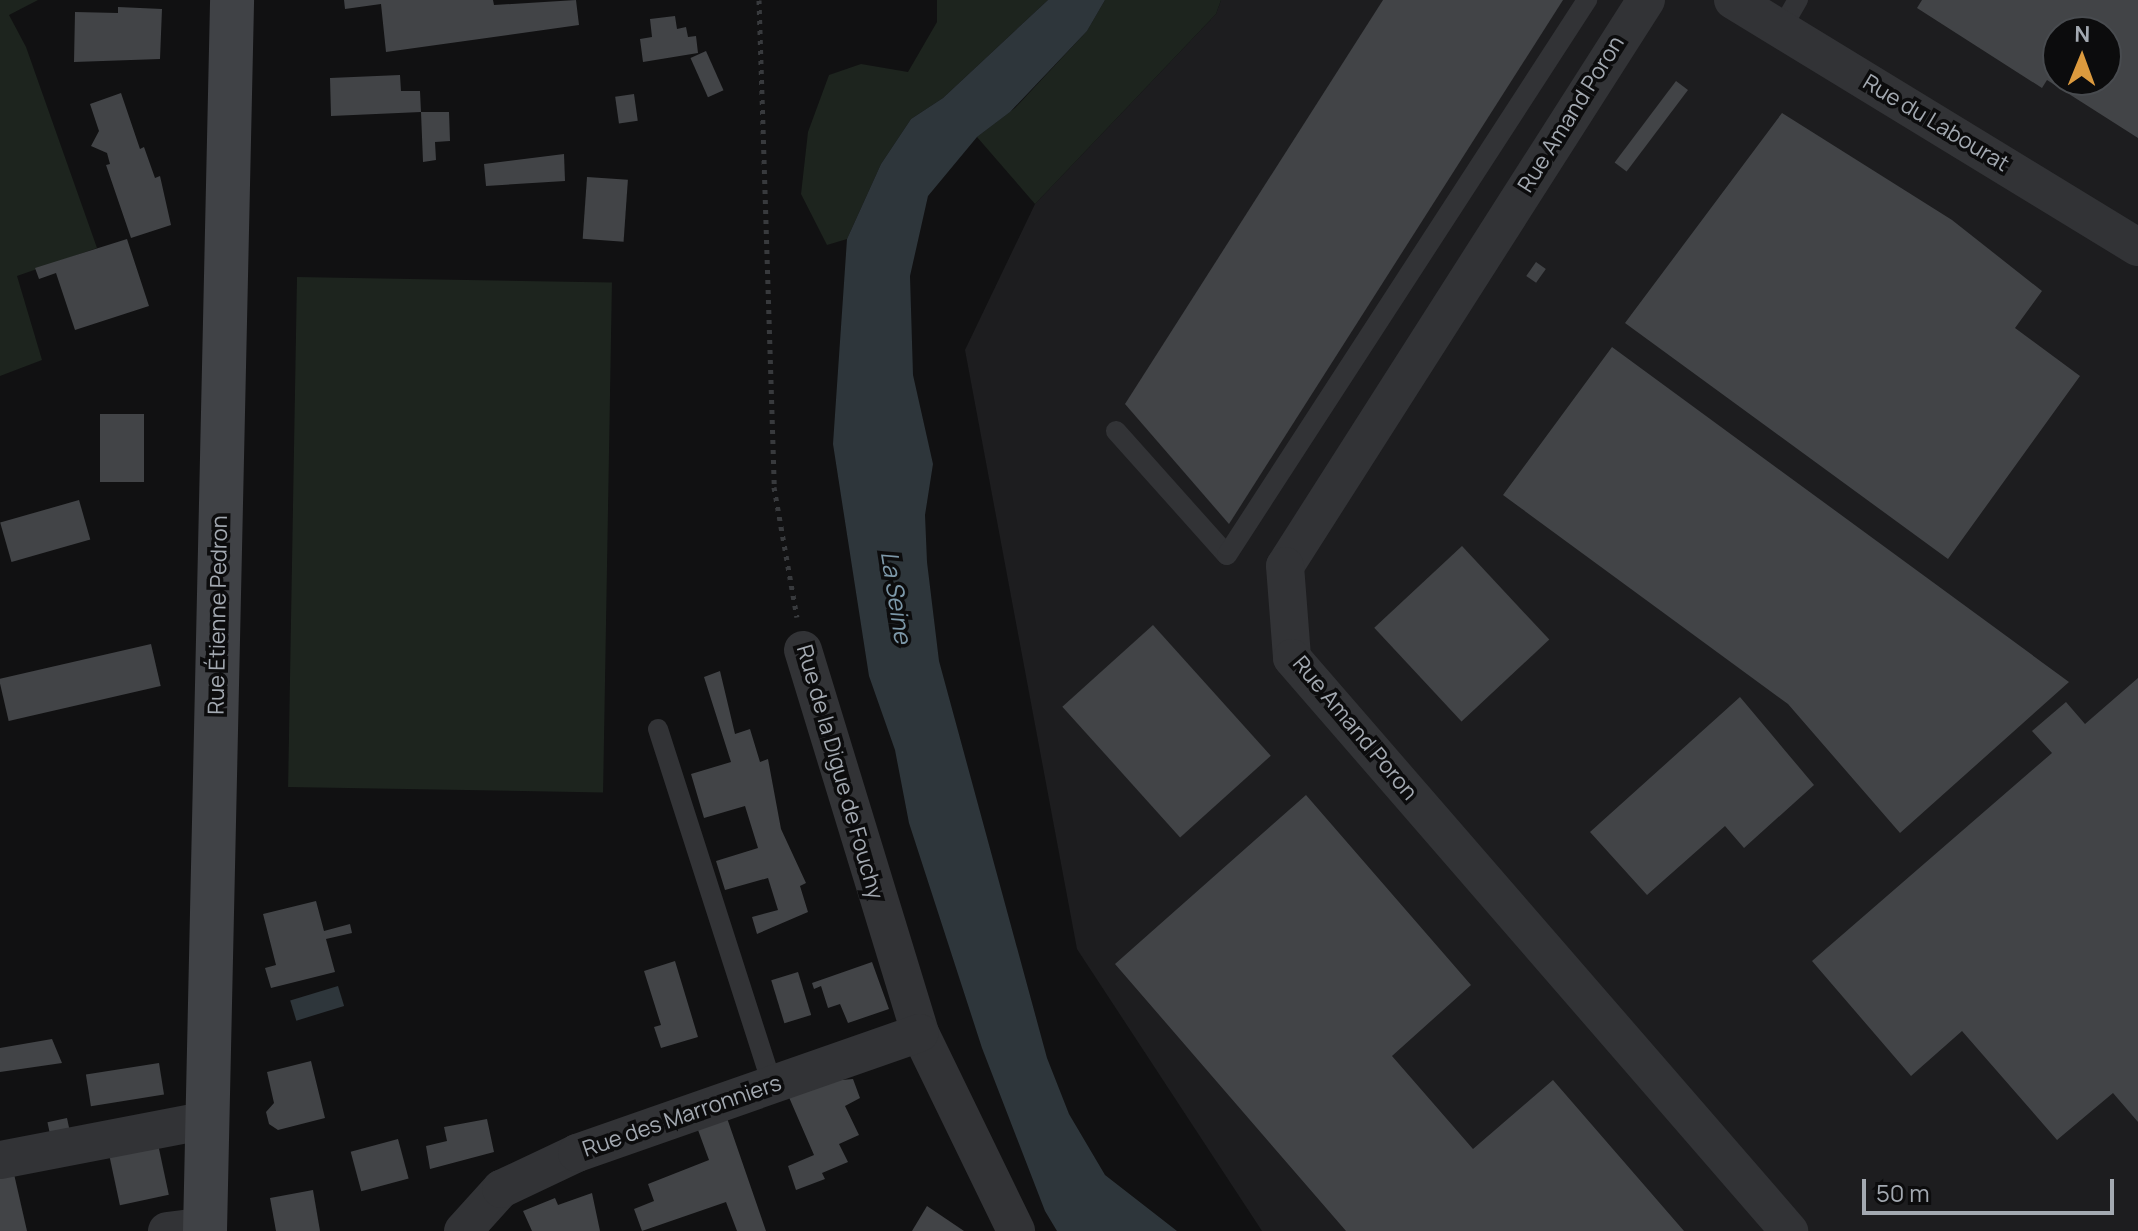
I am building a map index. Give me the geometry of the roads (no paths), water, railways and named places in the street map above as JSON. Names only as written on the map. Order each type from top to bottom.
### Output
[{"type":"street","name":"Rue Étienne Pedron","points":[[192,1229],[207,1120],[232,0]]},
{"type":"street","name":"Rue Amand Poron","points":[[1646,0],[1285,566],[1292,658],[1789,1231]]},
{"type":"street","name":"Rue du Labourat","points":[[1733,0],[1790,15],[2138,247]]},
{"type":"street","name":"Rue de la Digue de Fouchy","points":[[803,650],[920,1033],[1016,1231]]},
{"type":"street","name":"Rue des Marronniers","points":[[463,1231],[501,1189],[577,1153],[920,1033]]},
{"type":"street","points":[[0,1160],[207,1120]]},
{"type":"lane","points":[[1116,431],[1227,555],[1587,0]]},
{"type":"lane","points":[[658,729],[772,1085]]},
{"type":"water","name":"La Seine","points":[[1048,0],[1105,0],[1087,31],[1010,112],[977,137],[928,196],[910,276],[913,375],[933,464],[925,515],[927,562],[939,661],[1047,1058],[1069,1114],[1105,1175],[1177,1231],[1057,1231],[1045,1211],[982,1048],[909,823],[895,750],[869,676],[833,444],[847,239],[881,164],[911,119],[943,98]]},
{"type":"water","points":[[338,986],[344,1006],[296,1021],[290,1001]]}]
